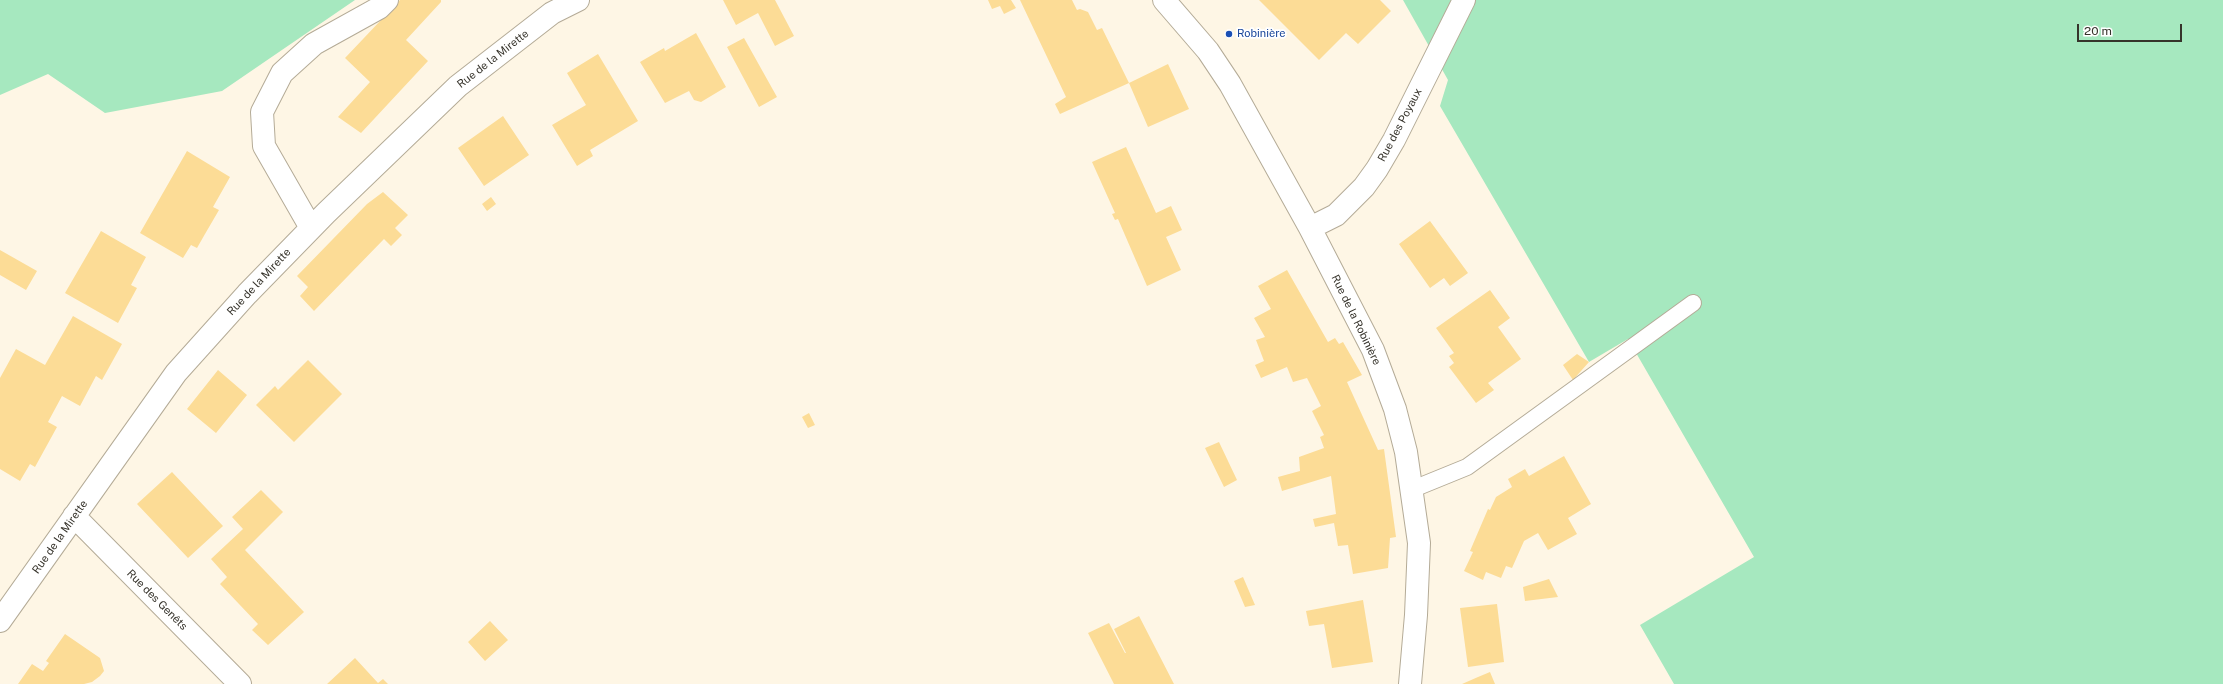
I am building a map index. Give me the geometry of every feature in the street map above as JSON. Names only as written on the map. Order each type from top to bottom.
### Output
[{"type":"street","points":[[311,228],[264,146],[262,112],[282,73],[314,44],[380,8],[388,0]]},
{"type":"street","name":"Rue de la Mirette","points":[[0,621],[176,373],[247,294],[311,228],[458,86],[552,14],[578,0]]},
{"type":"street","name":"Rue de la Robinière","points":[[1164,0],[1208,51],[1230,84],[1310,228],[1373,350],[1395,409],[1413,489],[1419,543],[1416,615],[1410,684]]},
{"type":"street","name":"Rue des Poyaux","points":[[1310,228],[1336,215],[1364,187],[1377,168],[1394,140],[1464,0]]},
{"type":"street","name":"Rue des Genêts","points":[[74,516],[240,684]]},
{"type":"lane","points":[[1413,489],[1467,467],[1693,303]]},
{"type":"green space","points":[[0,0],[355,0],[222,91],[105,113],[48,74],[0,95]]},
{"type":"green space","points":[[1403,0],[2223,0],[2223,684],[1674,684],[1640,625],[1754,557],[1628,339],[1589,362],[1440,106],[1448,80]]},
{"type":"building","points":[[400,0],[441,0],[441,2],[406,40],[428,61],[361,133],[338,117],[370,82],[345,58]]},
{"type":"building","points":[[723,0],[775,0],[794,36],[775,46],[758,13],[736,25]]},
{"type":"building","points":[[988,0],[1011,0],[1016,8],[1004,14],[1000,6],[992,9]]},
{"type":"building","points":[[1020,0],[1072,0],[1077,10],[1080,9],[1088,12],[1097,30],[1102,28],[1129,83],[1060,114],[1055,104],[1066,97]]},
{"type":"building","points":[[1259,0],[1380,0],[1391,11],[1358,44],[1346,33],[1319,60]]},
{"type":"building","points":[[696,33],[726,87],[701,102],[694,100],[689,91],[665,103],[640,62],[664,48],[665,51]]},
{"type":"building","points":[[744,38],[777,97],[759,107],[727,47]]},
{"type":"building","points":[[598,54],[638,121],[590,150],[593,156],[577,166],[552,125],[586,105],[567,73]]},
{"type":"building","points":[[1168,64],[1189,109],[1148,127],[1129,83]]},
{"type":"building","points":[[503,116],[529,155],[484,186],[458,148]]},
{"type":"building","points":[[1126,147],[1156,213],[1171,206],[1182,230],[1166,237],[1181,270],[1147,286],[1118,219],[1115,220],[1112,214],[1115,213],[1092,162]]},
{"type":"building","points":[[187,151],[230,177],[213,207],[219,210],[197,248],[191,245],[183,258],[140,233]]},
{"type":"building","points":[[383,192],[408,215],[395,228],[402,235],[391,246],[384,239],[314,311],[300,296],[308,287],[297,276],[367,204]]},
{"type":"building","points":[[491,197],[496,204],[487,211],[482,204]]},
{"type":"building","points":[[1430,221],[1468,273],[1450,286],[1444,278],[1430,288],[1399,244]]},
{"type":"building","points":[[101,231],[146,257],[131,285],[137,288],[118,323],[65,293]]},
{"type":"building","points":[[0,250],[37,271],[26,290],[0,275]]},
{"type":"building","points":[[1287,270],[1328,342],[1335,338],[1339,344],[1343,342],[1362,375],[1347,382],[1378,450],[1384,449],[1396,537],[1390,538],[1388,568],[1353,574],[1348,545],[1338,546],[1334,523],[1315,527],[1313,519],[1336,514],[1331,476],[1282,491],[1278,477],[1300,471],[1299,457],[1324,448],[1320,437],[1324,435],[1312,411],[1321,406],[1307,378],[1293,382],[1287,367],[1261,378],[1255,365],[1264,361],[1256,340],[1265,337],[1254,318],[1271,309],[1258,286]]},
{"type":"building","points":[[1490,290],[1510,318],[1498,327],[1521,359],[1488,383],[1494,390],[1476,403],[1449,367],[1454,363],[1449,356],[1454,353],[1436,328]]},
{"type":"building","points":[[73,316],[122,344],[102,380],[96,376],[80,406],[62,396],[48,422],[57,427],[35,467],[30,464],[20,481],[0,469],[0,378],[16,349],[45,365]]},
{"type":"building","points":[[1577,354],[1589,362],[1573,380],[1563,365]]},
{"type":"building","points":[[308,360],[342,394],[294,442],[256,405],[275,386],[278,390]]},
{"type":"building","points":[[218,370],[247,395],[216,433],[187,409]]},
{"type":"building","points":[[809,413],[815,425],[808,428],[802,417]]},
{"type":"building","points":[[1219,442],[1237,480],[1224,487],[1205,448]]},
{"type":"building","points":[[1564,456],[1591,504],[1568,518],[1577,534],[1548,550],[1538,533],[1524,541],[1512,568],[1506,566],[1501,578],[1486,572],[1483,580],[1464,571],[1473,552],[1470,551],[1488,509],[1490,510],[1496,497],[1512,487],[1508,479],[1525,469],[1529,476]]},
{"type":"building","points":[[172,472],[223,526],[188,558],[137,504]]},
{"type":"building","points":[[261,490],[283,512],[245,550],[304,612],[268,645],[252,630],[258,624],[220,584],[227,577],[211,559],[243,529],[232,517]]},
{"type":"building","points":[[1243,577],[1255,605],[1245,607],[1234,581]]},
{"type":"building","points":[[1549,579],[1558,597],[1525,601],[1523,587]]},
{"type":"building","points":[[1363,600],[1373,662],[1332,668],[1324,624],[1309,626],[1306,611]]},
{"type":"building","points":[[1497,604],[1504,662],[1468,667],[1460,608]]},
{"type":"building","points":[[1139,616],[1174,684],[1114,684],[1088,633],[1109,623],[1126,653],[1114,629]]},
{"type":"building","points":[[490,621],[508,640],[485,661],[468,642]]},
{"type":"building","points":[[65,634],[100,658],[104,671],[100,676],[92,682],[84,684],[18,684],[32,664],[43,671],[49,663],[46,661]]},
{"type":"building","points":[[355,658],[378,683],[383,679],[388,684],[327,684]]},
{"type":"building","points":[[1490,672],[1495,684],[1462,684],[1478,677]]},
{"type":"place","name":"Robinière","points":[[1229,34]]}]
